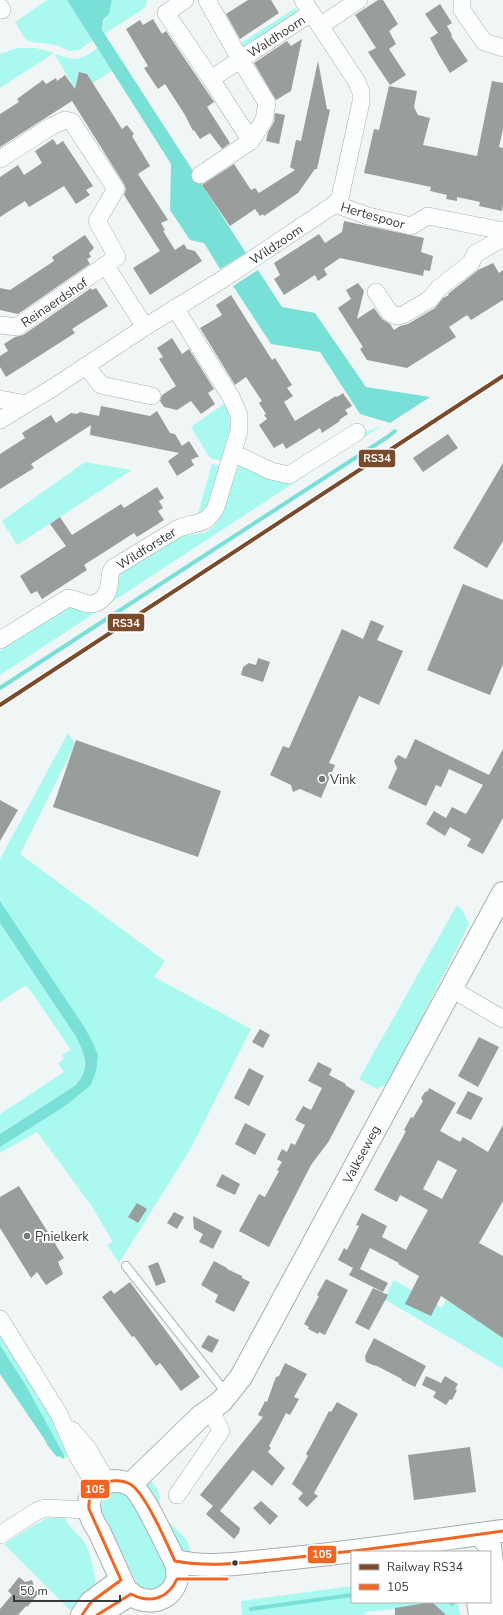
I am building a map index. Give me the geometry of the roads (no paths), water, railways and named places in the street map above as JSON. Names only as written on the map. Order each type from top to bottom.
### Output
[{"type":"main road","name":"Valkseweg","points":[[131,1484],[200,1418],[211,1410],[241,1377],[450,988],[503,893]]},
{"type":"main road","points":[[122,1482],[131,1484],[139,1493],[176,1570],[175,1587],[169,1593],[156,1599],[148,1600],[137,1598],[126,1587],[99,1531],[93,1523],[89,1510],[89,1499],[93,1492],[102,1485],[122,1482]]},
{"type":"main road","points":[[384,1551],[486,1543]]},
{"type":"main road","points":[[451,1551],[486,1543]]},
{"type":"main road","points":[[176,1570],[198,1565],[231,1564],[351,1554]]},
{"type":"main road","points":[[176,1570],[196,1580],[270,1576],[351,1565]]},
{"type":"main road","points":[[491,1573],[498,1615]]},
{"type":"main road","points":[[82,1615],[91,1602],[126,1587]]},
{"type":"main road","points":[[97,1615],[126,1587]]},
{"type":"main road","points":[[478,1603],[480,1615]]},
{"type":"street","points":[[185,0],[166,13],[211,78],[251,141]]},
{"type":"street","name":"Waldhoorn","points":[[200,175],[251,141],[264,120],[267,103],[207,0]]},
{"type":"street","points":[[335,204],[340,198],[343,188],[361,102],[361,92],[357,82],[311,13],[359,0]]},
{"type":"street","points":[[462,0],[462,10],[484,42],[503,48]]},
{"type":"street","name":"Waldhoorn","points":[[211,78],[311,13]]},
{"type":"street","name":"Reinaerdshof","points":[[0,159],[50,127],[65,120],[72,122],[116,189],[97,221],[117,257],[18,327],[0,326]]},
{"type":"street","name":"Hertespoor","points":[[335,204],[368,216],[411,226],[428,216],[503,231]]},
{"type":"street","name":"Wildzoom","points":[[0,420],[223,279],[335,204]]},
{"type":"street","points":[[376,292],[390,313],[397,316],[403,316],[430,299],[439,288],[471,263],[475,254],[503,238]]},
{"type":"street","points":[[106,266],[145,327]]},
{"type":"street","name":"Wildforster","points":[[0,640],[68,598],[74,598],[88,604],[94,604],[101,601],[106,595],[109,586],[109,573],[113,568],[176,529],[182,526],[199,524],[208,518],[216,507],[233,453],[240,424],[237,408],[175,308]]},
{"type":"street","points":[[86,366],[101,385],[152,396]]},
{"type":"street","points":[[0,399],[26,404]]},
{"type":"street","points":[[233,453],[271,471],[289,475],[356,432]]},
{"type":"street","points":[[450,988],[503,1019]]},
{"type":"street","points":[[0,1319],[59,1414],[88,1449],[102,1485]]},
{"type":"street","points":[[177,1495],[221,1431],[211,1410]]},
{"type":"street","points":[[0,1535],[37,1511],[45,1508],[89,1510]]},
{"type":"lane","points":[[126,1266],[227,1394]]},
{"type":"waterway","points":[[0,688],[395,431]]},
{"type":"waterway","points":[[251,1609],[351,1595]]},
{"type":"rail line","name":"RS34","points":[[0,705],[503,376]]},
{"type":"place","name":"Vink","points":[[322,779]]},
{"type":"place","name":"Pnielkerk","points":[[27,1236]]}]
